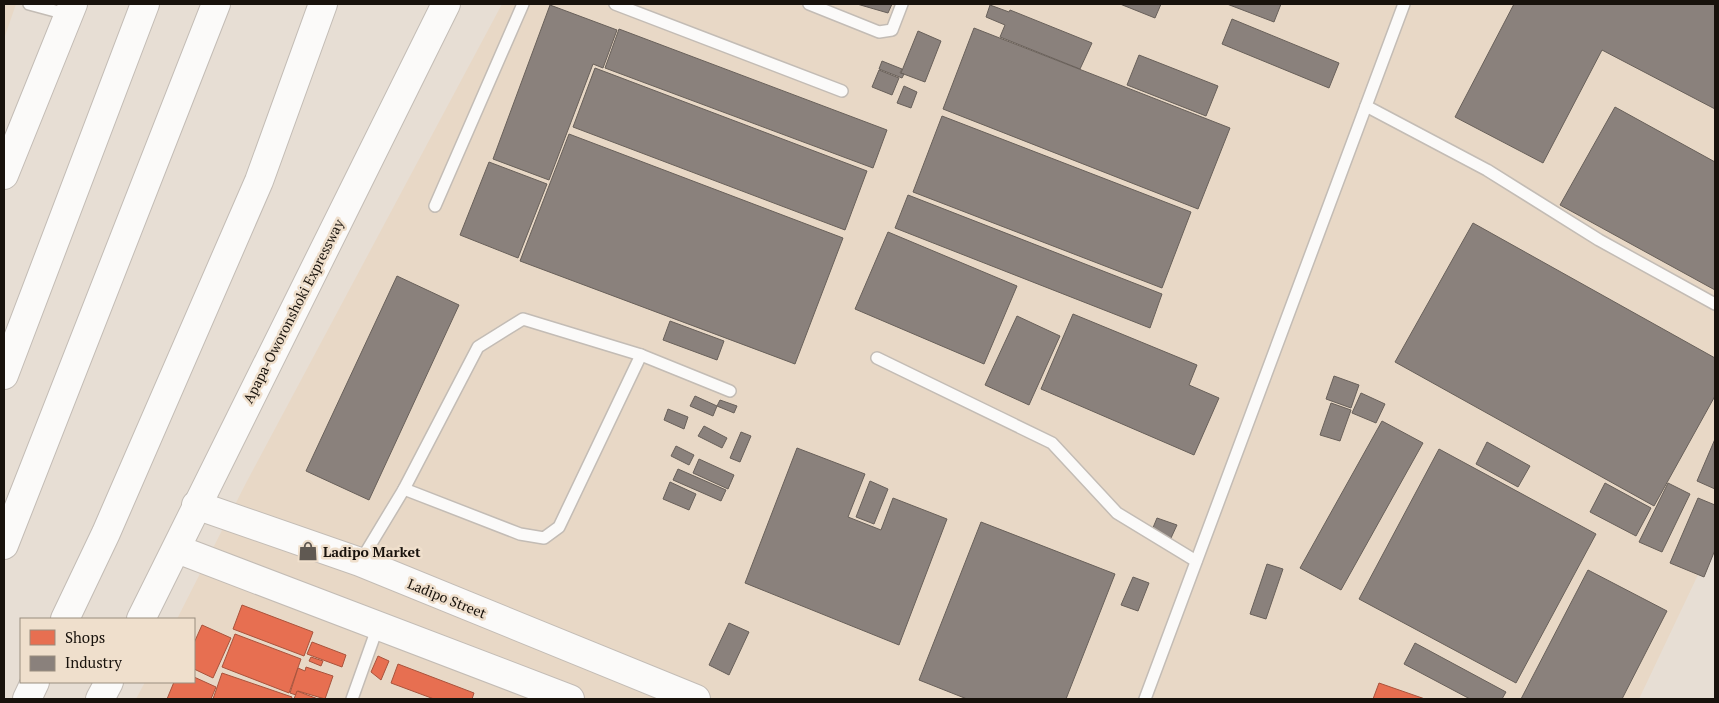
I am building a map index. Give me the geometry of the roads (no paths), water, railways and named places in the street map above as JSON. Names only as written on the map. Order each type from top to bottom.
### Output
[{"type":"main road","points":[[4,545],[216,4]]},
{"type":"main road","points":[[64,618],[106,533],[259,181],[323,4]]},
{"type":"main road","name":"Apapa-Oworonshoki Expressway","points":[[142,618],[446,4]]},
{"type":"main road","points":[[4,175],[71,9]]},
{"type":"main road","points":[[4,376],[141,9]]},
{"type":"main road","name":"Ladipo Street","points":[[196,505],[360,562],[696,699]]},
{"type":"main road","points":[[177,549],[570,699]]},
{"type":"main road","points":[[27,699],[35,683]]},
{"type":"main road","points":[[100,699],[108,683]]},
{"type":"lane","points":[[28,4],[71,9]]},
{"type":"lane","points":[[435,206],[523,4]]},
{"type":"lane","points":[[615,4],[842,91]]},
{"type":"lane","points":[[809,4],[879,32],[892,30],[902,4]]},
{"type":"lane","points":[[1145,699],[1404,4]]},
{"type":"lane","points":[[1366,106],[1487,170],[1599,240],[1715,304]]},
{"type":"lane","points":[[360,562],[404,490],[478,347],[523,319],[641,355],[730,391]]},
{"type":"lane","points":[[404,490],[520,534],[544,538],[558,527],[641,355]]},
{"type":"lane","points":[[877,358],[1052,443],[1117,513],[1196,560]]},
{"type":"lane","points":[[352,699],[378,626]]},
{"type":"place","name":"Ladipo Market","points":[[308,551]]}]
